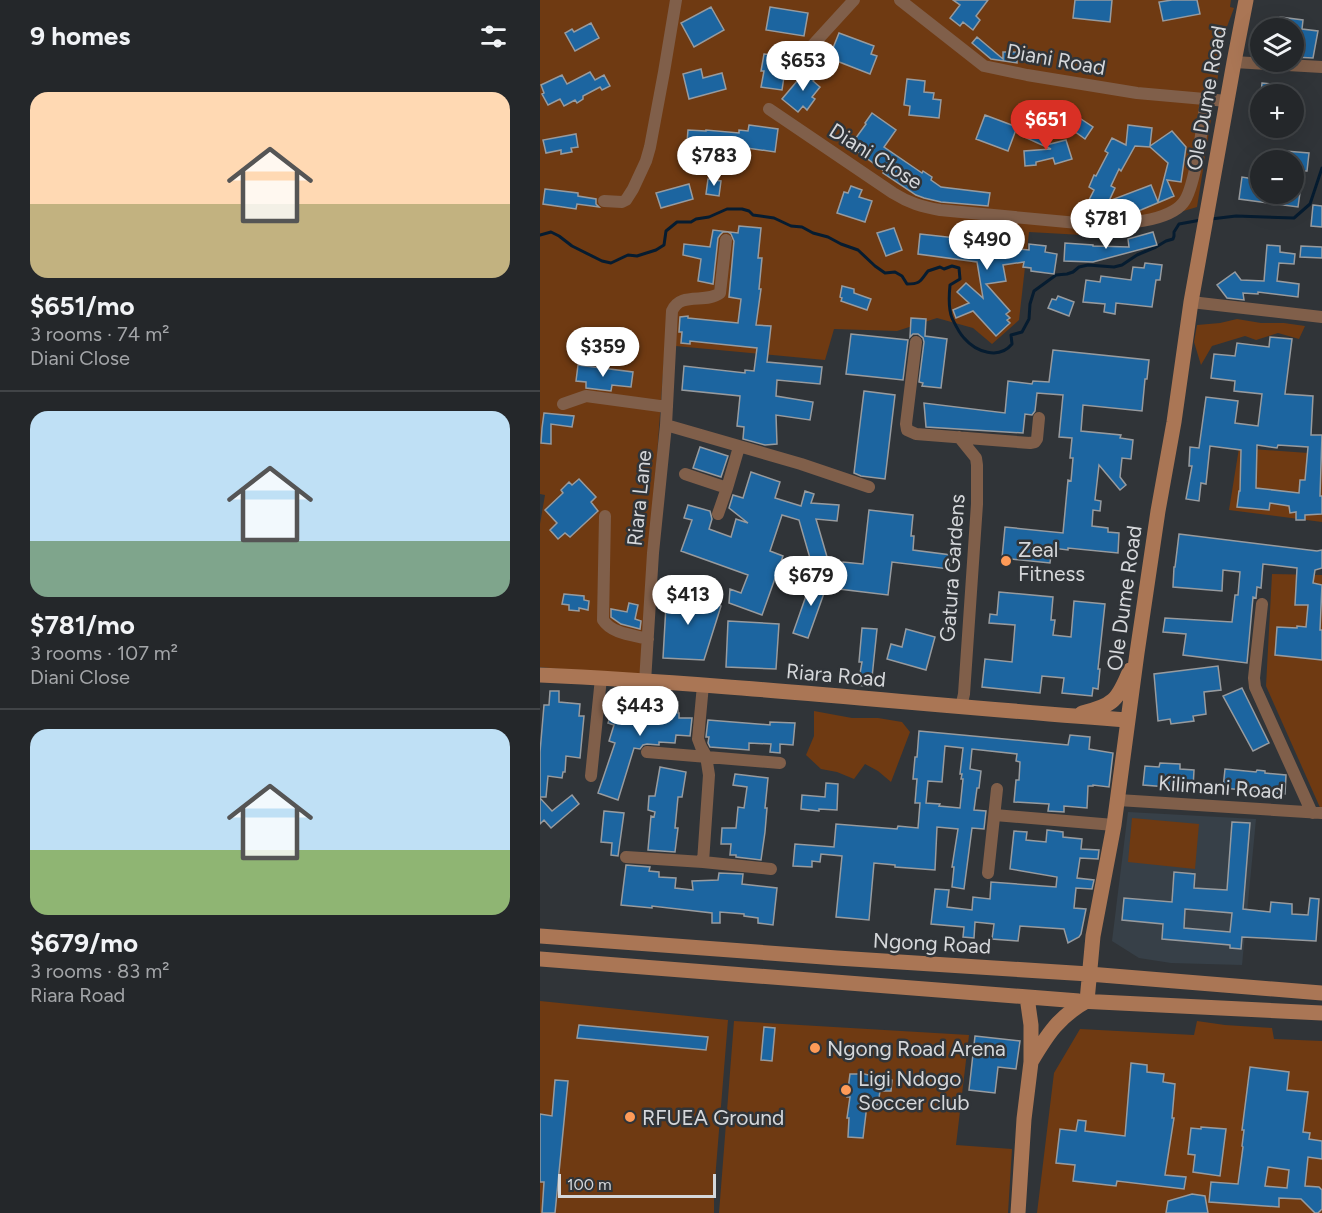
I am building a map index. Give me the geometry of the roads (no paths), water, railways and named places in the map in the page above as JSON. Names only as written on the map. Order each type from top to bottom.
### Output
[{"type":"street","points":[[604,201],[627,200],[646,161],[676,0]]},
{"type":"street","points":[[810,48],[854,0]]},
{"type":"street","name":"Diani Road","points":[[900,0],[984,66],[1137,93],[1227,101]]},
{"type":"street","name":"Ole Dume Road","points":[[1086,1001],[1093,936],[1118,800],[1137,653],[1191,303],[1246,0]]},
{"type":"street","points":[[1234,62],[1322,67]]},
{"type":"street","name":"Diani Close","points":[[769,109],[893,193],[921,207],[952,212],[1099,225],[1149,220],[1171,212],[1183,204],[1190,189],[1206,99]]},
{"type":"street","name":"Riara Lane","points":[[645,682],[653,553],[666,425],[672,311],[679,302],[692,298],[716,297],[720,293],[726,240]]},
{"type":"street","points":[[1191,303],[1322,317]]},
{"type":"street","points":[[916,342],[907,430],[915,434],[1030,443],[1035,442],[1037,438],[1039,418]]},
{"type":"street","points":[[563,404],[586,396],[667,407]]},
{"type":"street","name":"Riara Lane","points":[[666,425],[869,486]]},
{"type":"street","name":"Gatura Gardens","points":[[958,438],[976,458],[977,465],[977,504],[964,694],[961,707]]},
{"type":"street","points":[[718,514],[739,447]]},
{"type":"street","points":[[685,474],[727,488]]},
{"type":"street","points":[[605,516],[603,620],[613,630],[648,639]]},
{"type":"street","points":[[1262,604],[1255,687],[1317,813]]},
{"type":"street","points":[[1070,716],[1097,710],[1110,704],[1120,692],[1137,653]]},
{"type":"street","name":"Riara Road","points":[[540,675],[831,694],[1128,720]]},
{"type":"street","points":[[591,776],[601,678]]},
{"type":"street","points":[[703,685],[698,739],[706,756],[709,775],[703,862]]},
{"type":"street","points":[[647,752],[780,762]]},
{"type":"street","points":[[988,873],[997,789]]},
{"type":"street","name":"Kilimani Road","points":[[1118,800],[1317,813]]},
{"type":"street","points":[[995,815],[1114,825]]},
{"type":"street","points":[[626,857],[771,869]]},
{"type":"street","name":"Ngong Road","points":[[540,936],[1089,974],[1322,993]]},
{"type":"street","points":[[540,960],[1086,1001],[1322,1013]]},
{"type":"street","points":[[1018,1213],[1024,1119],[1031,1062],[1031,1025],[1027,997]]},
{"type":"street","points":[[1031,1062],[1060,1019],[1086,1001]]},
{"type":"waterway","points":[[1211,219],[1236,216],[1294,218],[1310,204],[1322,168]]},
{"type":"waterway","points":[[540,235],[551,232],[572,246],[611,263],[628,255],[637,256],[656,250],[664,245],[666,231],[677,222],[691,222],[727,209],[742,209],[753,215],[774,218],[791,226],[802,227],[858,250],[885,273],[895,272],[902,276],[907,284],[918,283],[928,271],[940,267],[959,268],[960,279],[950,285],[949,306],[952,318],[960,334],[969,343],[981,350],[994,353],[1007,349],[1012,344],[1011,335],[1022,332],[1029,319],[1034,291],[1056,275],[1067,274],[1088,265],[1114,267],[1122,265],[1137,255],[1173,239],[1179,224],[1201,220]]},
{"type":"place","name":"Zeal Fitness","points":[[1006,561]]},
{"type":"place","name":"Ngong Road Arena","points":[[815,1048]]},
{"type":"place","name":"Ligi Ndogo Soccer club","points":[[846,1090]]},
{"type":"place","name":"RFUEA Ground","points":[[630,1117]]}]
